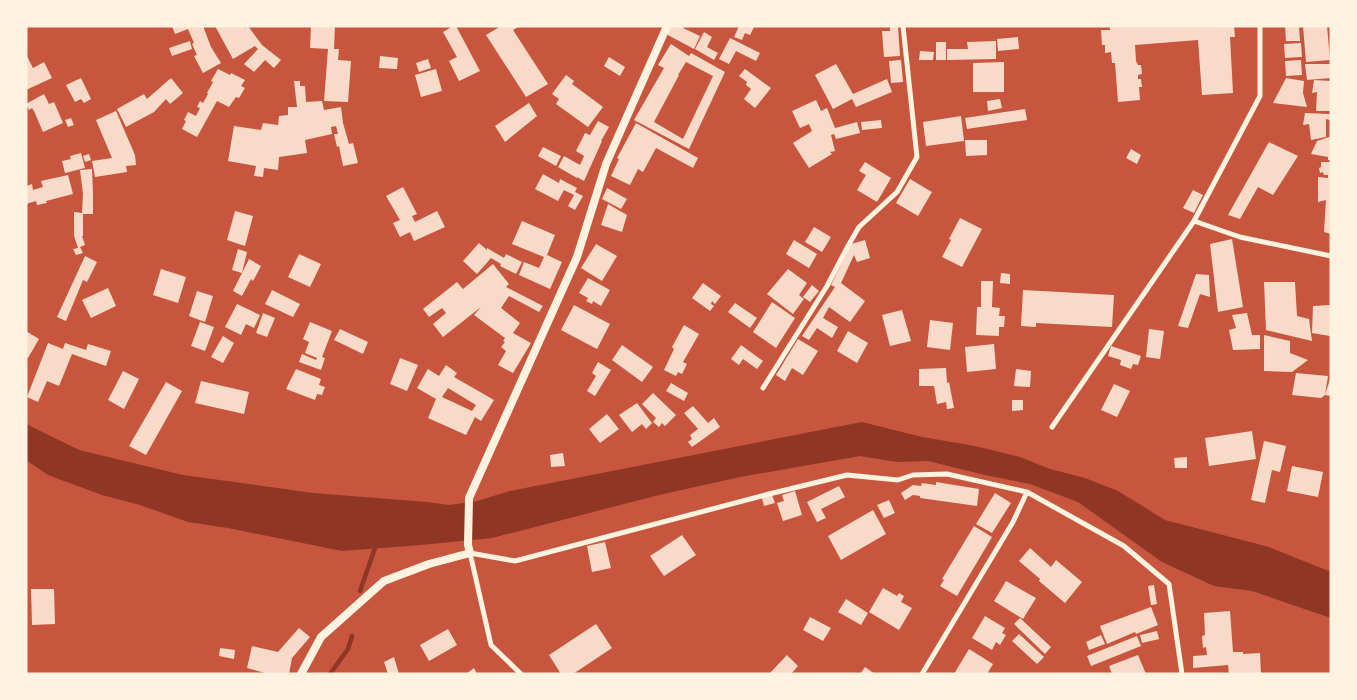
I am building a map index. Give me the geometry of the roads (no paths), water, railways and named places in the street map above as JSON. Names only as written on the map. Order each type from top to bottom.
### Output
[{"type":"street","points":[[521,674],[491,645],[469,549],[469,498],[577,257],[606,164],[667,26]]},
{"type":"street","points":[[763,388],[827,286],[859,227],[897,192],[917,157],[903,26]]},
{"type":"street","points":[[1052,427],[1194,221],[1260,96],[1260,26]]},
{"type":"street","points":[[1194,221],[1240,237],[1331,256]]},
{"type":"street","points":[[301,674],[321,637],[384,581],[469,549],[516,561],[847,475],[898,480],[913,475],[947,474],[1027,492],[1124,546],[1169,584],[1182,674]]},
{"type":"street","points":[[922,674],[1013,522],[1027,492]]},
{"type":"waterway","points":[[360,591],[375,543]]},
{"type":"waterway","points":[[330,674],[348,649],[352,636]]}]
